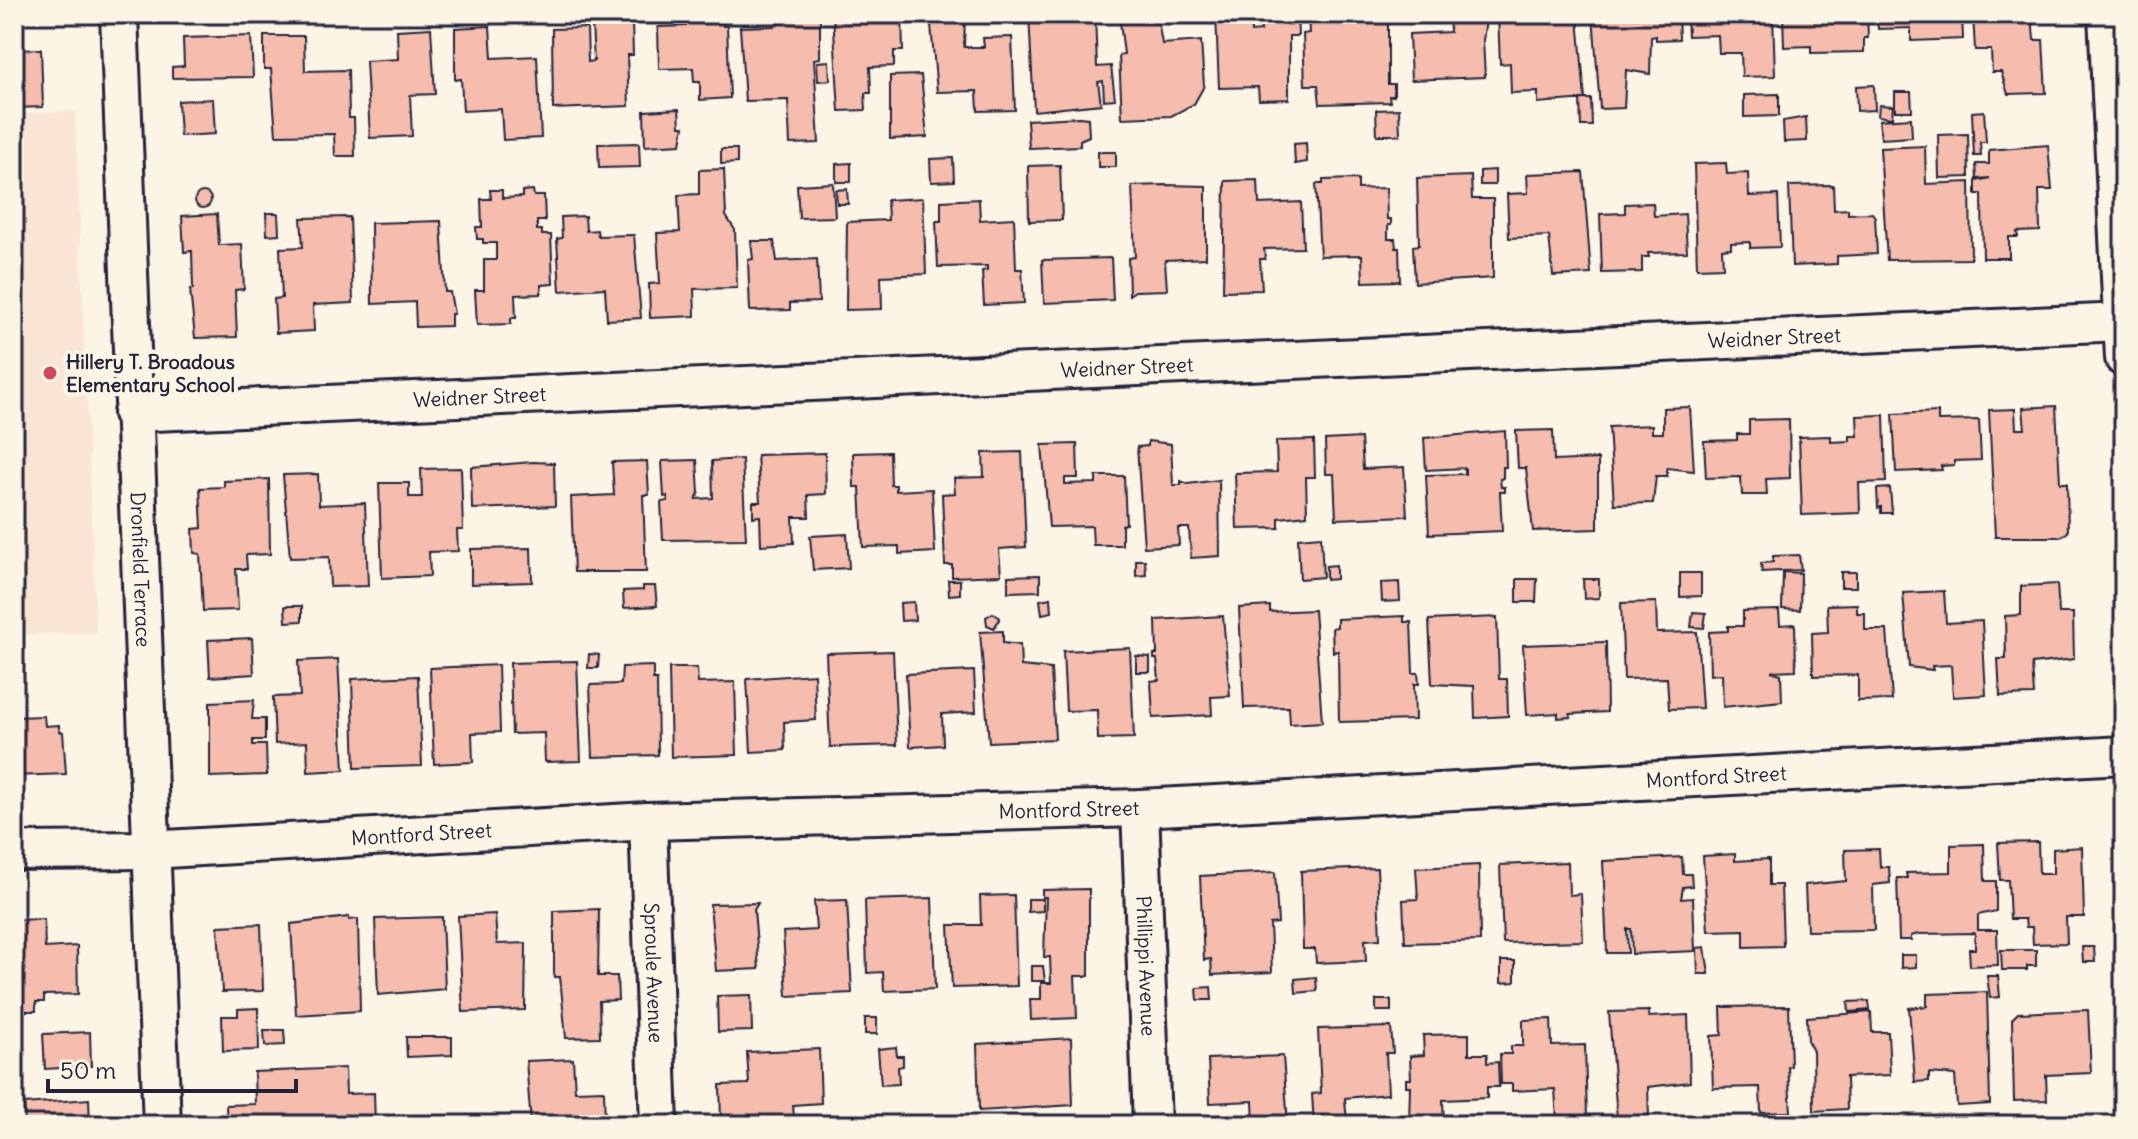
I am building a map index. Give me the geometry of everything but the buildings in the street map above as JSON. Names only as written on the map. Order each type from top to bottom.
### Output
[{"type":"street","name":"Dronfield Terrace","points":[[119,14],[132,413],[162,1125]]},
{"type":"street","points":[[2107,14],[2124,358]]},
{"type":"street","name":"Weidner Street","points":[[132,413],[2123,322]]},
{"type":"street","name":"Montford Street","points":[[14,851],[149,850],[648,821],[1140,808],[2124,755]]},
{"type":"street","name":"Phillippi Avenue","points":[[1140,808],[1152,1125]]},
{"type":"street","name":"Sproule Avenue","points":[[648,821],[659,1125]]},
{"type":"shaded area","name":"Hillery T. Broadous Elementary School","points":[[75,111],[96,632],[14,635],[14,114]]},
{"type":"place","name":"Hillery T. Broadous Elementary School","points":[[50,373]]}]
